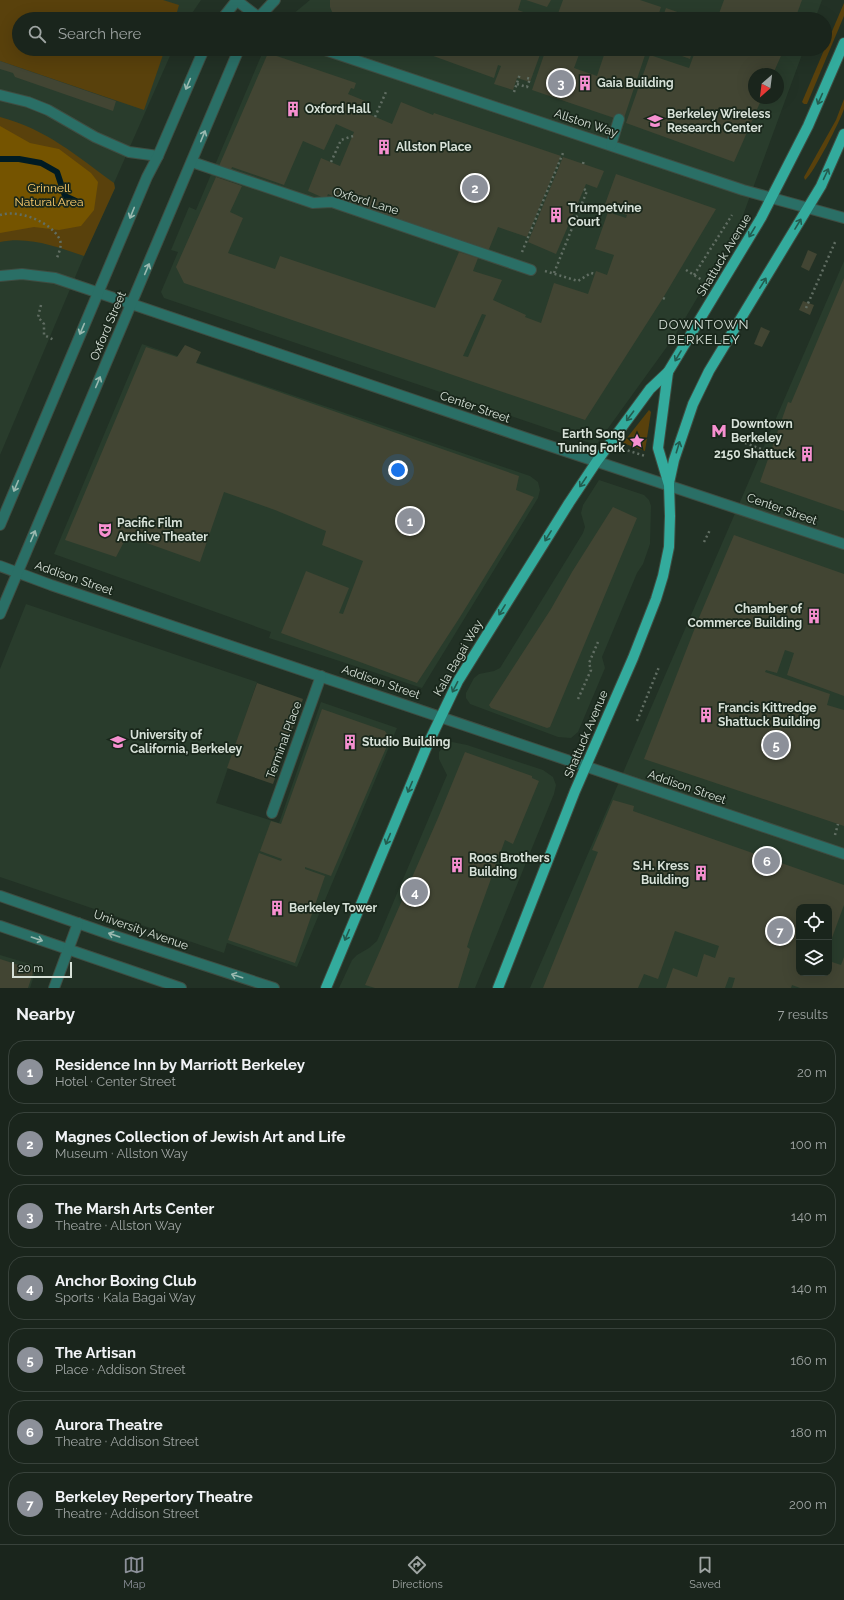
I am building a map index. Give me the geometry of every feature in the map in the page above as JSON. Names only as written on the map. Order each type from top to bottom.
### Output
[{"type":"main road","name":"Shattuck Avenue","points":[[498,988],[586,766],[625,676],[656,598],[669,547],[670,516],[668,485],[658,448],[668,372],[761,218],[808,126],[844,43]]},
{"type":"main road","name":"Shattuck Avenue","points":[[668,485],[683,430],[693,404],[706,378],[821,186],[844,134]]},
{"type":"main road","name":"Kala Bagai Way","points":[[326,988],[440,717],[471,658],[597,461],[650,389],[668,372]]},
{"type":"street","points":[[227,12],[236,0],[251,12]]},
{"type":"street","points":[[265,12],[275,0]]},
{"type":"street","name":"Oxford Street","points":[[0,525],[97,293],[201,56]]},
{"type":"street","name":"Oxford Street","points":[[0,614],[236,56]]},
{"type":"street","name":"Allston Way","points":[[343,56],[743,190],[844,218]]},
{"type":"street","points":[[0,95],[28,102],[48,110],[95,137],[129,152],[158,156]]},
{"type":"street","points":[[610,145],[619,119]]},
{"type":"street","name":"Oxford Lane","points":[[192,162],[313,203],[332,202],[531,270]]},
{"type":"street","name":"Center Street","points":[[0,276],[22,274],[55,278],[844,544]]},
{"type":"street","name":"Addison Street","points":[[0,566],[844,854]]},
{"type":"street","name":"Terminal Place","points":[[272,813],[321,676]]},
{"type":"street","name":"University Avenue","points":[[0,896],[274,988]]},
{"type":"street","points":[[54,988],[78,922]]},
{"type":"street","points":[[0,926],[181,988]]},
{"type":"path","points":[[514,92],[520,74]]},
{"type":"path","points":[[516,84],[528,87],[530,79],[527,78]]},
{"type":"path","points":[[375,117],[386,92]]},
{"type":"path","points":[[331,162],[341,140],[353,136]]},
{"type":"path","points":[[516,265],[563,153]]},
{"type":"path","points":[[554,272],[587,191],[584,189]]},
{"type":"path","points":[[0,215],[6,213],[27,216],[48,225],[60,240],[61,248],[57,258]]},
{"type":"path","points":[[694,275],[732,216]]},
{"type":"path","points":[[806,308],[836,240]]},
{"type":"path","points":[[686,270],[702,280]]},
{"type":"path","points":[[550,272],[554,272],[578,281],[591,273],[595,274]]},
{"type":"path","points":[[663,298],[667,300]]},
{"type":"path","points":[[42,305],[38,317],[44,324],[44,336],[54,340]]},
{"type":"path","points":[[745,443],[764,450]]},
{"type":"path","points":[[620,448],[645,456]]},
{"type":"path","points":[[704,542],[710,530]]},
{"type":"path","points":[[578,698],[591,670],[589,664],[598,642]]},
{"type":"path","points":[[636,721],[659,667]]},
{"type":"shaded area","points":[[0,0],[201,0],[193,12],[12,12],[12,56],[170,56],[114,183],[115,188],[84,256],[0,455]]},
{"type":"shaded area","points":[[310,0],[822,0],[818,12],[295,12]]},
{"type":"shaded area","points":[[261,56],[801,56],[784,104],[784,68],[748,68],[748,104],[784,104],[738,229],[674,337],[596,445],[164,298],[161,292],[178,252],[171,250],[189,207],[196,210]]},
{"type":"shaded area","points":[[844,261],[844,988],[530,988]]},
{"type":"shaded area","points":[[142,344],[530,476],[538,482],[540,490],[538,498],[422,688],[269,638],[271,632],[54,554]]},
{"type":"shaded area","points":[[599,480],[644,495],[649,500],[651,506],[650,544],[643,564],[637,573],[602,657],[605,668],[578,732],[571,738],[558,737],[470,704],[466,698],[466,693],[474,678],[479,674],[494,671],[500,668],[583,533],[585,527],[581,513],[583,505]]},
{"type":"shaded area","name":"University of California, Berkeley","points":[[26,604],[257,682],[216,803],[279,823],[321,702],[397,728],[297,967],[227,943],[224,953],[0,877],[0,669]]},
{"type":"shaded area","points":[[452,742],[467,745],[543,770],[553,777],[556,785],[554,794],[475,988],[339,988],[352,960],[377,941],[447,775],[439,759],[439,752],[445,745]]},
{"type":"shaded area","points":[[0,955],[37,966],[30,988],[0,988]]},
{"type":"green space","points":[[0,0],[163,0],[179,5],[177,12],[12,12],[12,56],[163,56],[144,110],[0,61]]},
{"type":"green space","points":[[844,3],[844,16],[832,45],[832,31]]},
{"type":"green space","points":[[822,56],[827,56],[807,104],[802,102]]},
{"type":"green space","points":[[844,99],[844,109],[837,124],[820,158],[805,180],[804,177],[836,120]]},
{"type":"green space","name":"Grinnell Natural Area","points":[[0,117],[17,122],[47,136],[74,153],[114,183],[115,188],[84,256],[32,241],[22,240],[0,242]]},
{"type":"green space","name":"Grinnell Natural Area","points":[[0,126],[30,143],[59,149],[91,173],[98,182],[94,210],[81,226],[59,230],[34,227],[0,233]]},
{"type":"green space","points":[[649,410],[651,412],[645,451],[623,443]]},
{"type":"building","points":[[330,0],[521,0],[518,10],[523,12],[332,12]]},
{"type":"building","points":[[526,0],[551,0],[547,7]]},
{"type":"building","points":[[563,0],[640,0],[661,7],[659,12],[559,12]]},
{"type":"building","points":[[724,0],[802,0],[798,12],[720,12]]},
{"type":"building","points":[[666,8],[677,12],[665,12]]},
{"type":"building","points":[[267,56],[277,56],[356,83],[354,89],[351,88],[348,94],[370,103],[366,113],[392,124],[401,102],[433,115],[434,113],[561,156],[527,237],[498,227],[489,249],[482,252],[388,219],[328,194],[326,199],[308,191],[321,158],[340,166],[354,132],[336,124],[324,150],[303,141],[284,185],[232,167],[231,170],[219,166]]},
{"type":"building","points":[[433,56],[539,56],[530,82],[517,78],[513,90],[494,84],[501,66],[498,65],[494,78]]},
{"type":"building","name":"Gaia Building","points":[[544,56],[578,56],[574,68],[597,76],[604,56],[645,56],[623,121],[532,90]]},
{"type":"building","points":[[650,56],[689,68],[693,56],[781,56],[776,68],[748,68],[748,104],[759,104],[734,162],[626,123]]},
{"type":"building","points":[[682,56],[691,56],[690,59]]},
{"type":"building","points":[[0,61],[116,101],[113,111],[15,77],[13,73],[0,69]]},
{"type":"building","name":"Trumpetvine Court","points":[[563,157],[604,171],[597,188],[586,184],[556,254],[528,242]]},
{"type":"building","points":[[616,174],[716,209],[663,298],[585,420],[184,283],[176,267],[216,177],[242,186],[230,212],[243,218],[228,253],[275,269],[280,256],[435,308],[459,252],[478,258],[473,271],[502,280],[493,300],[526,315],[525,317],[541,323],[554,283],[588,294],[596,271],[607,275],[614,255],[595,249],[608,212],[626,218],[627,215],[604,207]],"holes":[[[482,314],[486,315],[468,357],[463,356]]]},
{"type":"building","points":[[808,250],[817,254],[809,271],[801,267]]},
{"type":"building","name":"2150 Shattuck","points":[[844,278],[844,511],[760,482],[788,402],[791,403]]},
{"type":"building","points":[[803,301],[814,305],[810,315],[799,310]]},
{"type":"building","points":[[761,327],[770,331],[762,347],[754,344]]},
{"type":"building","points":[[185,345],[201,352],[196,363],[519,476],[516,490],[534,497],[460,617],[417,683],[281,633],[306,571],[349,588],[339,613],[343,614],[363,561],[322,545],[326,531],[275,510],[224,492],[200,562],[127,536],[116,557],[65,540],[146,347],[177,357]]},
{"type":"building","points":[[613,507],[637,518],[550,727],[547,728],[491,708],[489,705],[551,609],[572,572]]},
{"type":"building","points":[[734,535],[844,574],[844,696],[787,675],[794,653],[785,650],[777,673],[766,670],[765,672],[830,694],[827,705],[844,710],[844,826],[644,759],[698,620]]},
{"type":"building","points":[[257,683],[303,699],[273,784],[227,768]]},
{"type":"building","points":[[322,709],[385,731],[390,739],[331,876],[305,867],[305,869],[325,876],[295,963],[228,940],[259,853],[281,861],[282,859],[260,851],[271,821],[281,824]]},
{"type":"building","points":[[465,752],[532,776],[532,778],[539,781],[513,844],[505,840],[471,934],[467,947],[470,949],[458,988],[375,988],[365,985],[438,818]]},
{"type":"building","points":[[613,800],[634,806],[633,811],[844,885],[844,905],[832,938],[832,904],[796,904],[796,976],[832,976],[832,962],[841,965],[844,957],[844,988],[800,988],[792,985],[791,988],[732,988],[735,978],[729,977],[725,988],[666,988],[673,968],[697,977],[704,954],[715,958],[719,946],[675,931],[658,979],[644,974],[638,988],[543,988],[598,852],[592,850]]},
{"type":"building","points":[[0,959],[34,970],[28,988],[0,988]]},
{"type":"waterway","points":[[0,159],[19,159],[41,163],[57,172],[65,196],[78,202]]},
{"type":"place","name":"The Marsh Arts Center","points":[[561,83]]},
{"type":"place","name":"Gaia Building","points":[[585,83]]},
{"type":"place","name":"Oxford Hall","points":[[293,109]]},
{"type":"place","name":"Berkeley Wireless Research Center","points":[[655,121]]},
{"type":"place","name":"Allston Place","points":[[384,147]]},
{"type":"place","name":"Magnes Collection of Jewish Art and Life","points":[[475,188]]},
{"type":"place","name":"Trumpetvine Court","points":[[556,215]]},
{"type":"place","name":"Downtown Berkeley","points":[[719,431]]},
{"type":"place","name":"Earth Song Tuning Fork","points":[[637,441]]},
{"type":"place","name":"2150 Shattuck","points":[[807,454]]},
{"type":"place","name":"Residence Inn by Marriott Berkeley","points":[[410,521]]},
{"type":"place","name":"Pacific Film Archive Theater","points":[[105,530]]},
{"type":"place","name":"Chamber of Commerce Building","points":[[814,616]]},
{"type":"place","name":"Francis Kittredge Shattuck Building","points":[[706,715]]},
{"type":"place","name":"University of California, Berkeley","points":[[118,742]]},
{"type":"place","name":"Studio Building","points":[[350,742]]},
{"type":"place","name":"The Artisan","points":[[776,745]]},
{"type":"place","name":"Aurora Theatre","points":[[767,861]]},
{"type":"place","name":"Roos Brothers Building","points":[[457,865]]},
{"type":"place","name":"S.H. Kress Building","points":[[701,873]]},
{"type":"place","name":"Anchor Boxing Club","points":[[415,892]]},
{"type":"place","name":"Berkeley Tower","points":[[277,908]]},
{"type":"place","name":"Berkeley Repertory Theatre","points":[[780,931]]},
{"type":"district","name":"DOWNTOWN BERKELEY","points":[[704,332]]}]
